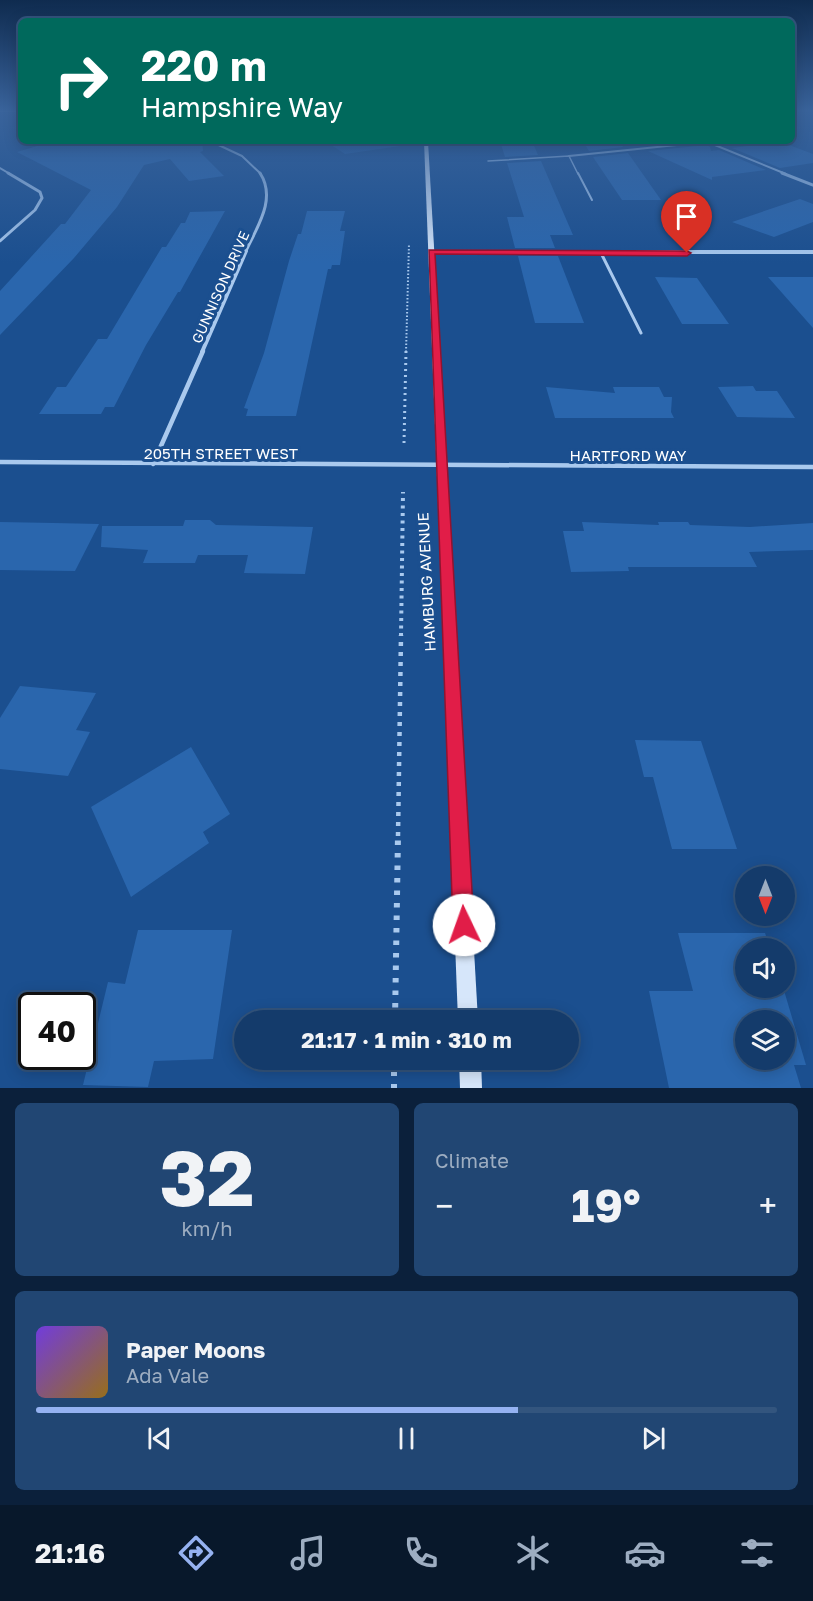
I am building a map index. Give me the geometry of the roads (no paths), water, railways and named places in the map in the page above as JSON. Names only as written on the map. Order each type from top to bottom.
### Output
[{"type":"street","name":"GUNNISON DRIVE","points":[[153,464],[268,201],[267,182],[256,167],[249,162]]},
{"type":"street","name":"HAMBURG AVENUE","points":[[427,162],[468,1010]]},
{"type":"street","points":[[757,162],[813,184]]},
{"type":"street","points":[[0,168],[40,192],[42,198],[35,210],[0,241]]},
{"type":"street","points":[[431,252],[813,252]]},
{"type":"street","name":"205TH STREET WEST","points":[[0,462],[442,467]]},
{"type":"street","name":"HARTFORD WAY","points":[[442,467],[813,467]]},
{"type":"street","points":[[470,1070],[471,1088]]},
{"type":"lane","points":[[572,162],[592,200]]},
{"type":"lane","points":[[601,253],[641,333]]}]
